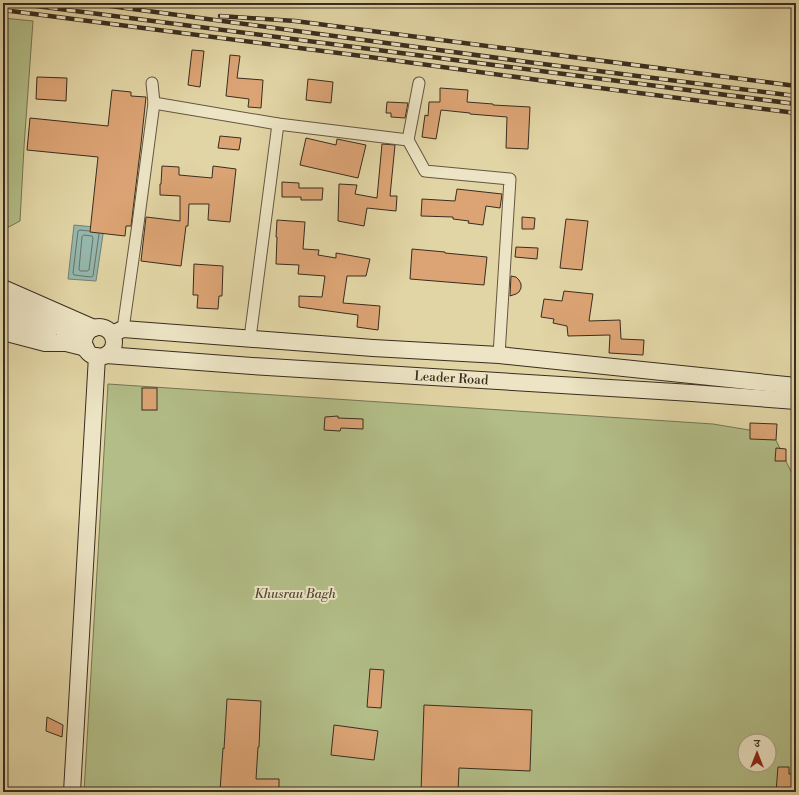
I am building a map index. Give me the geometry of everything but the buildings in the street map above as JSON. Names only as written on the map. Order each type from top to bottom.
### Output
[{"type":"main road","points":[[3,288],[94,344]]},
{"type":"main road","points":[[3,304],[66,343]]},
{"type":"main road","points":[[3,318],[71,332],[110,352],[117,331]]},
{"type":"main road","name":"Leader Road","points":[[796,386],[499,355],[373,348],[250,338],[117,331],[108,330],[104,327],[99,327],[94,344],[252,366],[692,393],[796,401]]},
{"type":"main road","points":[[3,332],[45,343],[94,344]]},
{"type":"main road","points":[[72,792],[94,344]]},
{"type":"street","points":[[117,331],[138,224],[154,103],[152,83]]},
{"type":"street","points":[[419,83],[408,140],[425,171],[510,179],[499,355]]},
{"type":"street","points":[[154,103],[278,124],[408,140]]},
{"type":"street","points":[[250,338],[278,124]]},
{"type":"green space","points":[[3,18],[33,21],[20,221],[3,230]]},
{"type":"green space","name":"Khusrau Bagh","points":[[108,384],[713,424],[773,434],[796,482],[796,792],[84,792]]},
{"type":"water","points":[[74,225],[104,228],[96,281],[68,279]]},
{"type":"railway","points":[[13,3],[796,104]]},
{"type":"railway","points":[[88,3],[535,63],[796,96]]},
{"type":"railway","points":[[3,10],[796,113]]},
{"type":"railway","points":[[220,16],[295,21],[796,86]]}]
